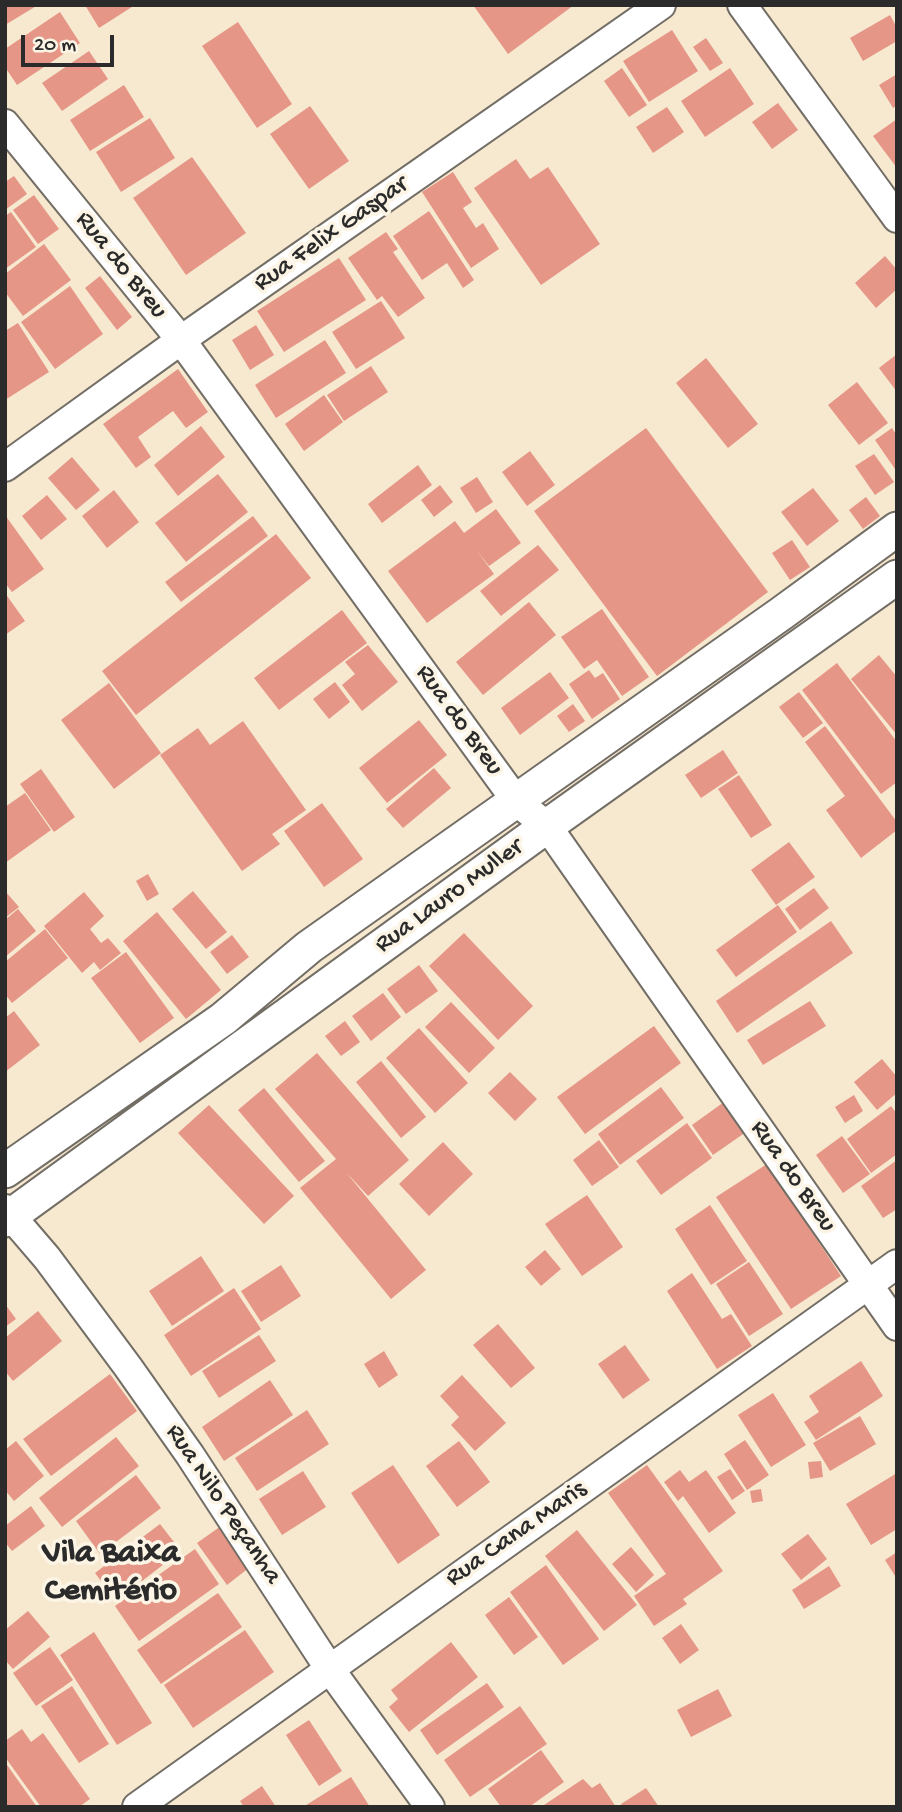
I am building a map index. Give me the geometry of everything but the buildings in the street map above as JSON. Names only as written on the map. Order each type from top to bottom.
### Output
[{"type":"street","name":"Rua Felix Gaspar","points":[[5,467],[181,340],[661,5]]},
{"type":"street","points":[[742,5],[897,218]]},
{"type":"street","name":"Rua do Breu","points":[[5,124],[181,340],[517,802],[547,826],[897,1326]]},
{"type":"street","name":"Rua Lauro Muller","points":[[5,1171],[223,1019],[309,947],[517,802],[897,529]]},
{"type":"street","name":"Rua Lauro Muller","points":[[7,1215],[897,577]]},
{"type":"street","points":[[782,613],[802,644]]},
{"type":"street","name":"Rua Nilo Peçanha","points":[[7,1215],[47,1258],[175,1433],[329,1668],[430,1807]]},
{"type":"street","name":"Rua Cana Maris","points":[[137,1807],[897,1264]]},
{"type":"district","name":"Vila Baixa Cemitério","points":[[111,1574]]}]
